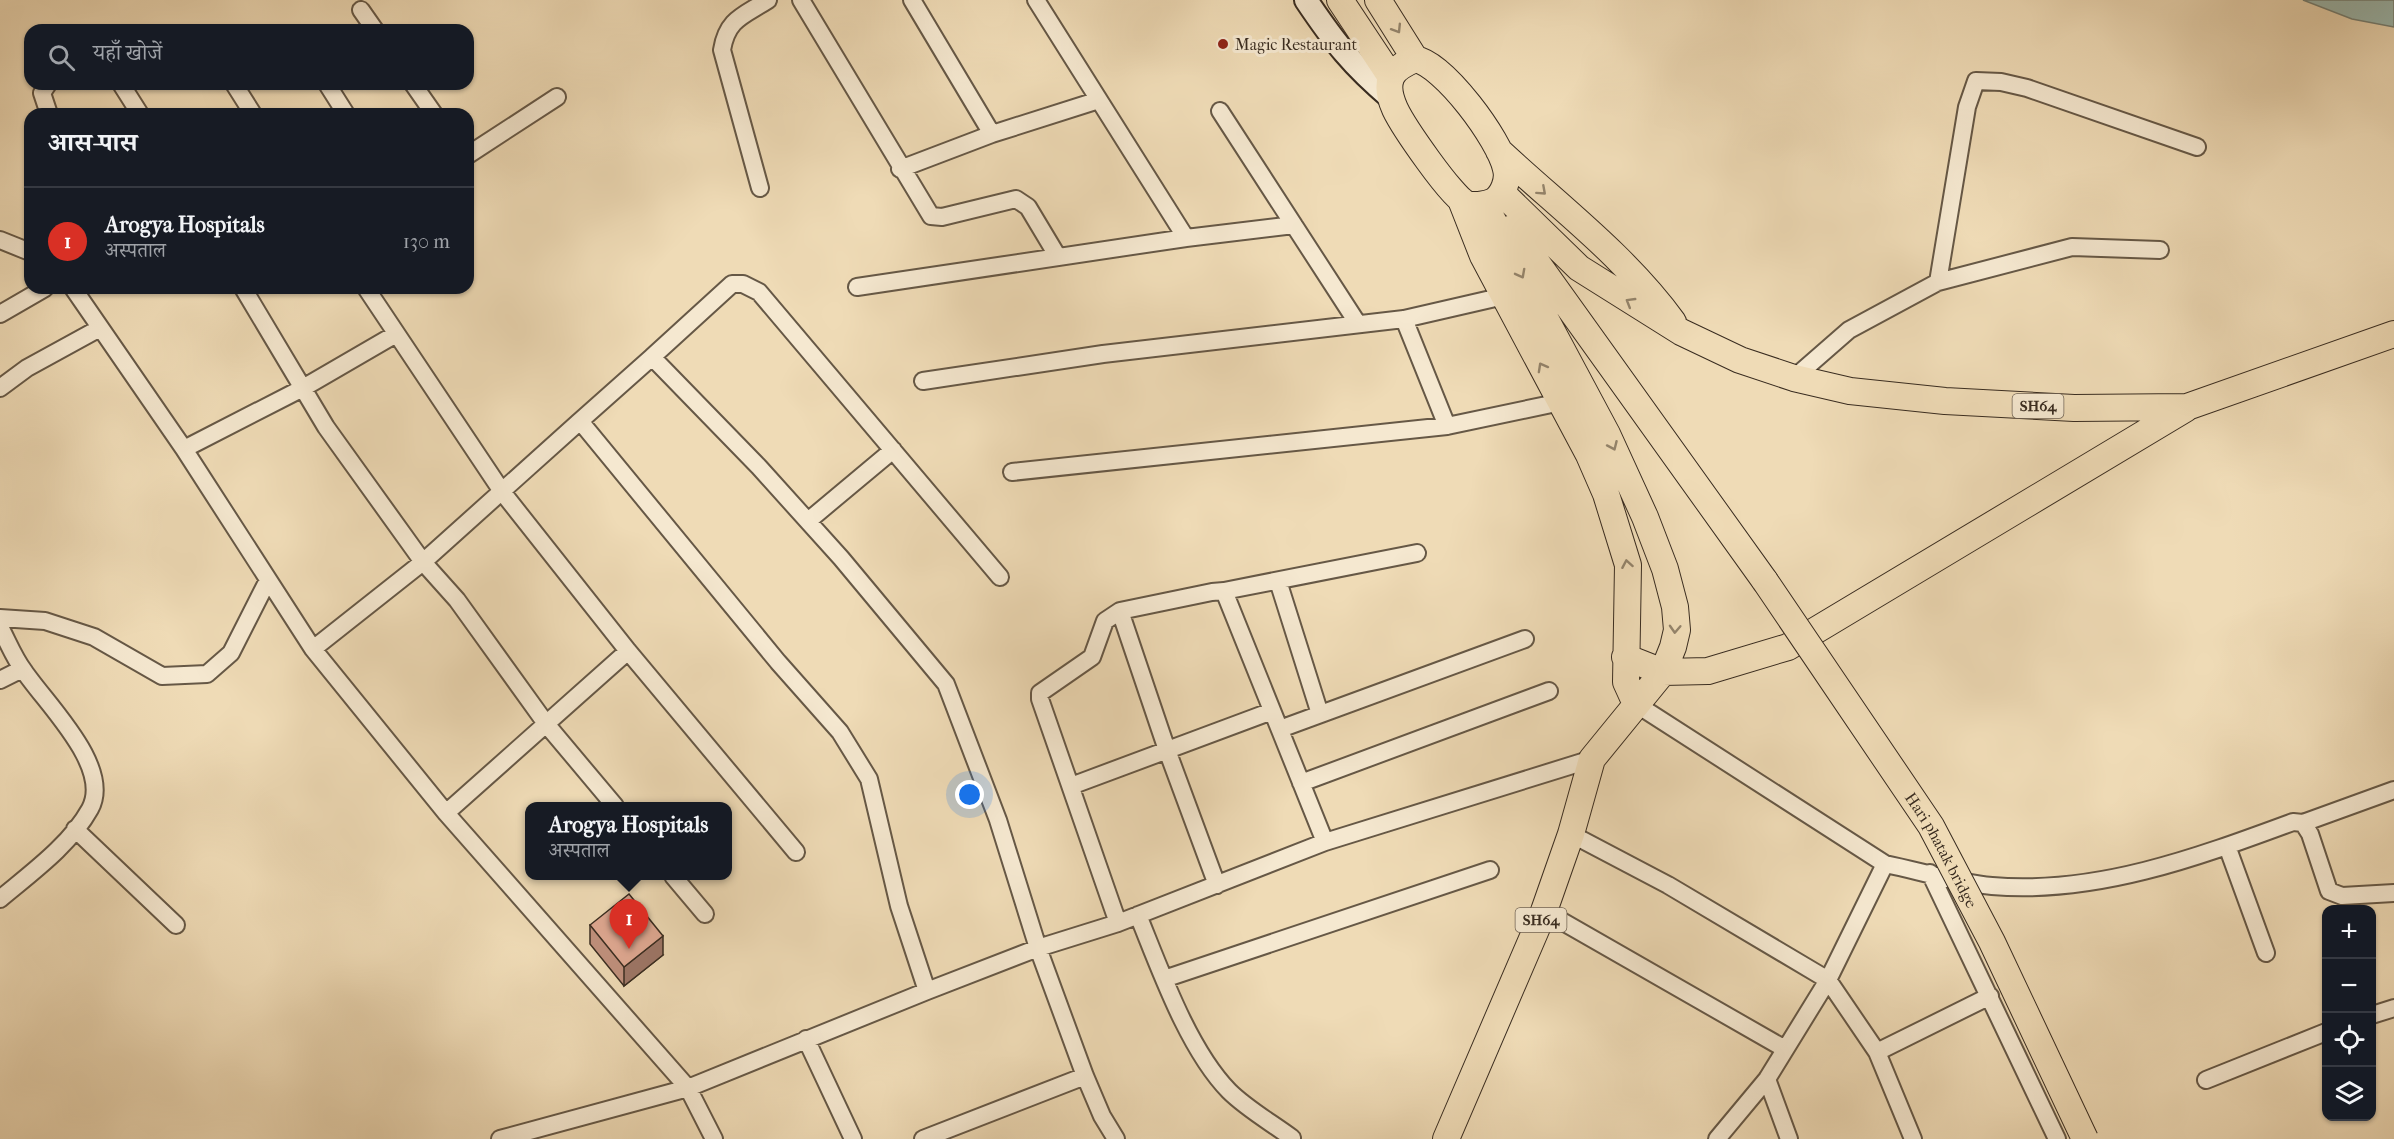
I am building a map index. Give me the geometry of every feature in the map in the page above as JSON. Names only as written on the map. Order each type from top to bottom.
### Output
[{"type":"main road","points":[[1340,0],[1391,88],[1396,111],[1419,146],[1485,200]]},
{"type":"main road","points":[[1378,0],[1415,59],[1431,64],[1445,76],[1472,109],[1499,151],[1507,170],[1485,200],[1483,256],[1561,402],[1606,494],[1628,565],[1626,682],[1636,704]]},
{"type":"main road","points":[[1391,88],[1402,65],[1415,59]]},
{"type":"main road","name":"SH64","points":[[1499,151],[1624,266],[1657,299],[1681,332]]},
{"type":"main road","name":"SH64","points":[[1485,200],[1579,268],[1681,332],[1740,360],[1794,378],[1850,391],[1946,401],[2074,408],[2187,407],[2394,334]]},
{"type":"main road","name":"SH64","points":[[1446,1139],[1544,911],[1571,834],[1592,759],[1663,672],[1674,647],[1677,630],[1675,607],[1665,569],[1607,434],[1485,200]]},
{"type":"main road","name":"Hari phatak bridge","points":[[1485,200],[1765,581],[1931,826],[1992,942],[2085,1139]]},
{"type":"main road","points":[[1625,657],[1663,672],[1708,671],[1788,647],[2187,407]]},
{"type":"street","points":[[760,188],[722,50],[725,32],[736,20],[768,0]]},
{"type":"street","points":[[801,0],[928,213],[935,218],[1016,199],[1028,207],[1058,257]]},
{"type":"street","points":[[912,0],[992,134]]},
{"type":"street","points":[[1036,0],[1186,238]]},
{"type":"street","points":[[1306,0],[1342,53],[1356,68],[1391,88]]},
{"type":"street","points":[[361,10],[371,24]]},
{"type":"street","points":[[1938,282],[1967,107],[1976,81],[2001,82],[2027,88],[2197,147]]},
{"type":"street","points":[[44,90],[42,93],[47,108]]},
{"type":"street","points":[[125,90],[136,108]]},
{"type":"street","points":[[238,90],[249,108]]},
{"type":"street","points":[[331,90],[342,108]]},
{"type":"street","points":[[417,90],[430,108]]},
{"type":"street","points":[[474,151],[557,97]]},
{"type":"street","points":[[900,169],[992,134],[1099,100]]},
{"type":"street","points":[[1220,111],[1358,324]]},
{"type":"street","points":[[857,287],[1186,238],[1294,225]]},
{"type":"street","points":[[0,240],[24,250]]},
{"type":"street","points":[[1794,378],[1849,330],[1938,282],[2072,247],[2160,250]]},
{"type":"street","points":[[312,649],[423,562],[503,493],[732,284],[743,284],[759,292],[1000,577]]},
{"type":"street","points":[[0,314],[35,294]]},
{"type":"street","points":[[77,294],[184,449],[312,649],[446,813],[688,1088],[714,1139]]},
{"type":"street","points":[[247,294],[326,427],[423,562],[457,600],[547,725],[611,802]]},
{"type":"street","points":[[370,294],[503,493],[628,651],[796,852]]},
{"type":"street","points":[[923,381],[1103,354],[1404,319],[1504,296]]},
{"type":"street","points":[[1404,319],[1447,426]]},
{"type":"street","points":[[0,388],[27,368],[100,328]]},
{"type":"street","points":[[184,449],[303,388],[396,334]]},
{"type":"street","points":[[652,357],[808,521],[946,684],[998,820],[1038,948],[1084,1076],[1102,1116],[1116,1139]]},
{"type":"street","points":[[1012,472],[1447,426],[1561,402]]},
{"type":"street","points":[[580,422],[778,662],[840,732],[869,778],[899,906],[927,991]]},
{"type":"street","points":[[808,521],[893,450]]},
{"type":"street","points":[[1118,923],[1040,699],[1040,693],[1092,657],[1105,621],[1120,611],[1417,553]]},
{"type":"street","points":[[0,618],[45,621],[94,637],[162,676],[207,674],[231,653],[268,580]]},
{"type":"street","points":[[1278,581],[1320,714]]},
{"type":"street","points":[[1224,591],[1325,842]]},
{"type":"street","points":[[1120,611],[1216,885]]},
{"type":"street","points":[[0,627],[22,669],[84,752],[95,775],[96,789],[91,808],[75,829],[43,863],[0,899]]},
{"type":"street","points":[[1280,729],[1525,639]]},
{"type":"street","points":[[446,813],[628,651]]},
{"type":"street","points":[[0,680],[22,669]]},
{"type":"street","points":[[1301,783],[1549,691]]},
{"type":"street","points":[[1636,704],[1885,864],[1992,886],[2065,885],[2126,876],[2227,846],[2293,822],[2303,823],[2394,790]]},
{"type":"street","points":[[1071,786],[1272,711]]},
{"type":"street","points":[[500,1139],[688,1088],[1038,948],[1118,923],[1325,842],[1592,759]]},
{"type":"street","points":[[2303,823],[2310,834],[2329,891],[2329,905]]},
{"type":"street","points":[[75,829],[176,926]]},
{"type":"street","points":[[1571,834],[1668,885],[1828,980],[1877,1052],[1913,1139]]},
{"type":"street","points":[[2227,846],[2266,953]]},
{"type":"street","points":[[1717,1139],[1767,1079],[1828,980],[1885,864]]},
{"type":"street","points":[[1164,979],[1490,870]]},
{"type":"street","points":[[1930,873],[2057,1139]]},
{"type":"street","points":[[676,880],[705,914]]},
{"type":"street","points":[[2329,891],[2342,896],[2394,893]]},
{"type":"street","points":[[1544,911],[1785,1049]]},
{"type":"street","points":[[1138,915],[1164,979],[1202,1054],[1229,1091],[1292,1138]]},
{"type":"street","points":[[1877,1052],[1990,996]]},
{"type":"street","points":[[2376,1014],[2394,1008]]},
{"type":"street","points":[[2206,1080],[2322,1034]]},
{"type":"street","points":[[806,1039],[853,1139]]},
{"type":"street","points":[[923,1139],[1084,1076]]},
{"type":"street","points":[[1767,1079],[1790,1139]]},
{"type":"water","points":[[2303,0],[2394,0],[2394,27],[2352,19]]},
{"type":"building","points":[[629,894],[663,936],[624,967],[590,925]]},
{"type":"place","name":"Magic Restaurant","points":[[1223,44]]},
{"type":"place","name":"Arogya Hospitals","points":[[629,949]]}]
